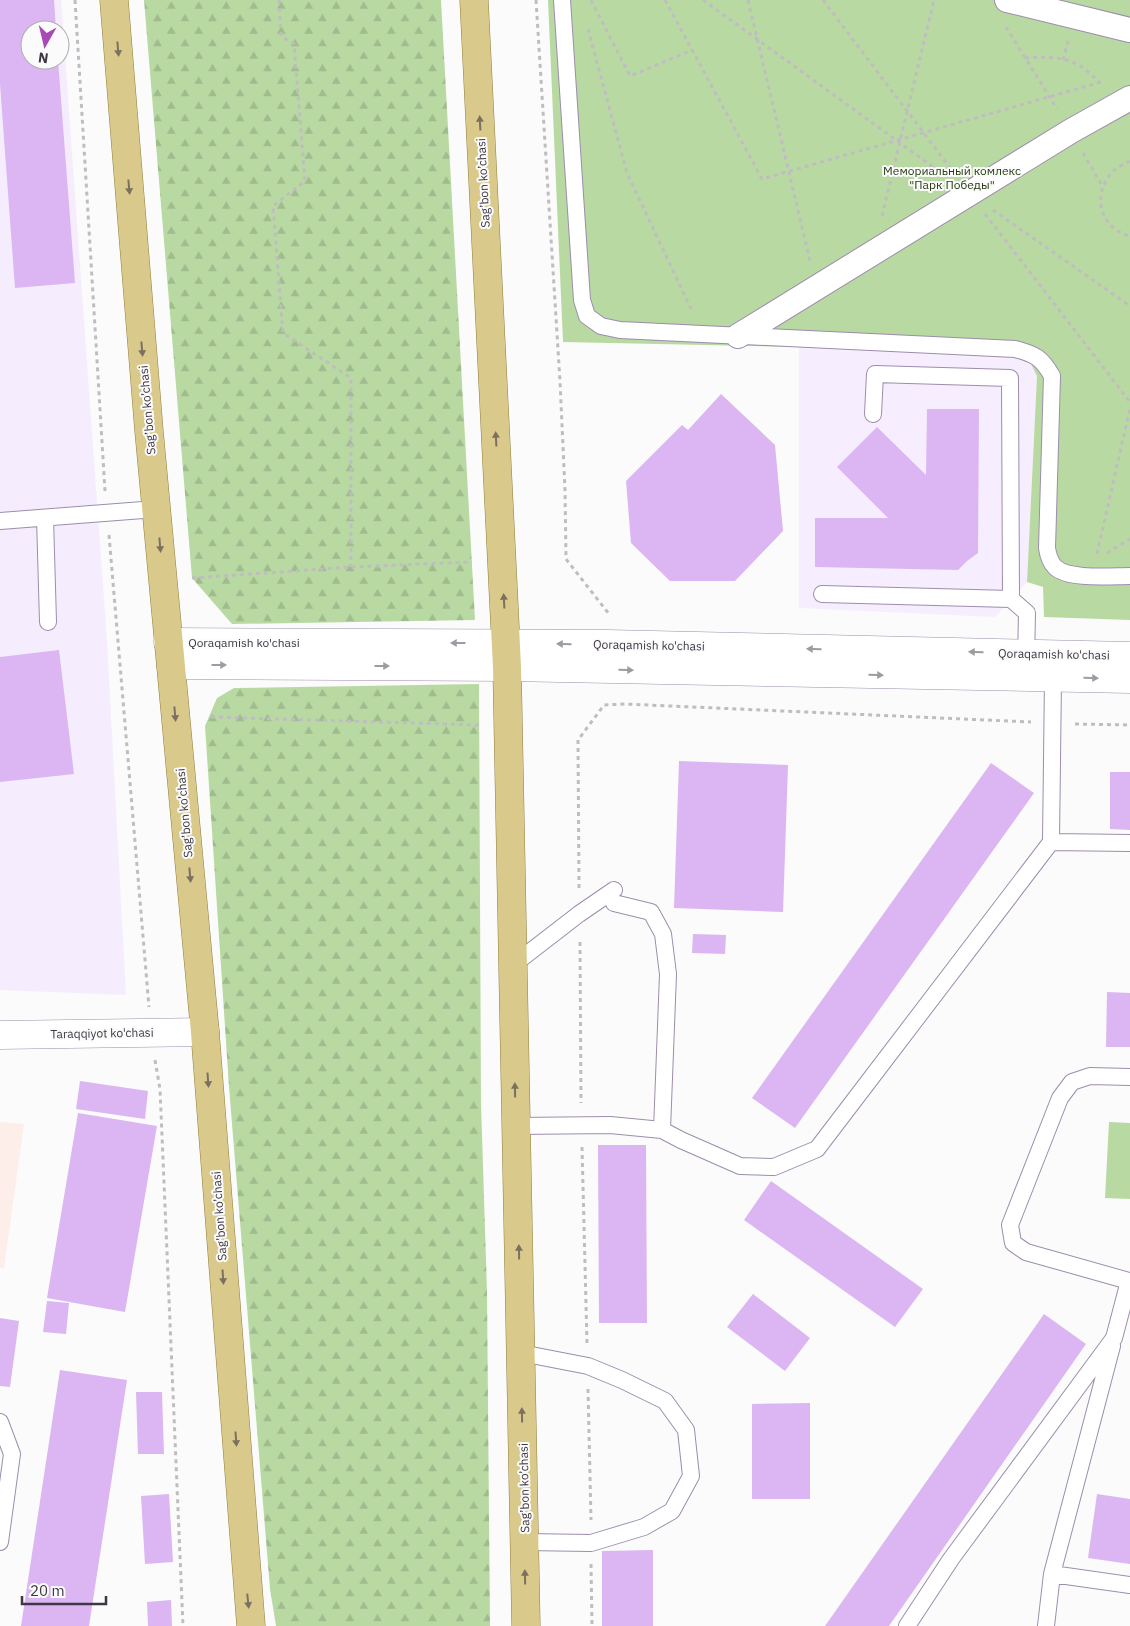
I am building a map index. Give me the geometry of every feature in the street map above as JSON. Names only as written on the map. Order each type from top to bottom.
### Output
[{"type":"main road","name":"Sag’bon ko’chasi","points":[[114,0],[156,508],[205,1032],[251,1626]]},
{"type":"main road","name":"Sag’bon ko’chasi","points":[[474,0],[507,655],[526,1626]]},
{"type":"main road","name":"Qoraqamish ko'chasi","points":[[170,654],[507,655],[1026,665],[1130,656]]},
{"type":"main road","name":"Qoraqamish ko'chasi","points":[[1026,665],[1053,678],[1130,679]]},
{"type":"main road","name":"Taraqqiyot ko'chasi","points":[[0,1035],[205,1032]]},
{"type":"street","points":[[1007,0],[1130,30]]},
{"type":"street","points":[[738,336],[1071,131],[1122,102]]},
{"type":"lane","points":[[562,0],[582,300],[587,316],[600,326],[620,330],[1015,349],[1033,354],[1045,363],[1052,376],[1047,548],[1050,560],[1055,568],[1068,574],[1130,576]]},
{"type":"lane","points":[[873,414],[875,374],[1010,378],[1011,599]]},
{"type":"lane","points":[[0,521],[156,508]]},
{"type":"lane","points":[[45,518],[48,622]]},
{"type":"lane","points":[[822,594],[1011,599],[1027,613],[1026,665]]},
{"type":"lane","points":[[516,1126],[610,1125],[662,1130],[740,1166],[774,1167],[818,1149],[1050,842],[1053,678]]},
{"type":"lane","points":[[1050,842],[1130,843]]},
{"type":"lane","points":[[513,965],[579,914],[614,897],[651,912],[663,934],[668,974],[662,1130]]},
{"type":"lane","points":[[1046,1626],[1052,1574],[1130,1281],[1026,1252],[1014,1243],[1010,1225],[1060,1098],[1072,1082],[1090,1076],[1130,1077]]},
{"type":"lane","points":[[907,1626],[951,1559],[1114,1338]]},
{"type":"lane","points":[[521,1353],[588,1366],[665,1401],[686,1430],[691,1476],[672,1511],[644,1528],[591,1543],[525,1542]]},
{"type":"lane","points":[[0,1422],[12,1454],[0,1542]]},
{"type":"lane","points":[[1052,1574],[1130,1585]]},
{"type":"path","points":[[75,0],[107,513],[151,1033],[160,1089],[183,1626]]},
{"type":"path","points":[[278,0],[282,36],[294,44],[304,181],[274,206],[283,332],[351,378],[351,567]]},
{"type":"path","points":[[536,0],[566,490],[566,559],[609,614]]},
{"type":"path","points":[[591,0],[630,76],[692,50]]},
{"type":"path","points":[[665,0],[762,179],[1107,80]]},
{"type":"path","points":[[703,0],[970,194],[1130,306]]},
{"type":"path","points":[[748,0],[816,288]]},
{"type":"path","points":[[823,0],[1130,402]]},
{"type":"path","points":[[873,253],[934,0]]},
{"type":"path","points":[[1004,25],[1071,131],[1103,186]]},
{"type":"path","points":[[588,29],[627,173],[702,334]]},
{"type":"path","points":[[1025,58],[1049,57],[1069,60],[1084,67],[1122,102]]},
{"type":"path","points":[[1130,161],[1113,171],[1103,186],[1100,206],[1105,220],[1121,234],[1130,236]]},
{"type":"path","points":[[1096,560],[1130,408]]},
{"type":"path","points":[[192,578],[351,567],[472,562]]},
{"type":"path","points":[[592,1626],[588,1366],[581,1125],[578,740],[604,705],[625,704],[1053,724],[1130,725]]},
{"type":"path","points":[[211,717],[479,725]]},
{"type":"shaded area","points":[[0,0],[61,0],[62,20],[20,20],[20,70],[66,70],[107,641],[126,995],[0,990]]},
{"type":"shaded area","points":[[799,347],[1013,357],[1031,364],[1037,376],[1027,582],[995,617],[799,608]]},
{"type":"shaded area","points":[[0,1122],[24,1124],[4,1268],[0,1268]]},
{"type":"green space","points":[[144,0],[441,0],[475,620],[232,624],[192,578]]},
{"type":"green space","name":"Мемориальный комлекс \"Парк Победы\"","points":[[548,0],[1130,0],[1130,620],[1044,617],[1043,587],[1027,582],[1037,376],[1031,364],[1013,357],[799,347],[563,342]]},
{"type":"green space","points":[[479,684],[481,1103],[487,1292],[490,1626],[276,1626],[270,1589],[229,1087],[205,726],[217,698],[234,688]]},
{"type":"green space","points":[[1109,1122],[1130,1123],[1130,1199],[1105,1198]]},
{"type":"building","points":[[0,0],[54,0],[55,20],[20,20],[20,70],[59,70],[75,283],[15,288],[0,84]]},
{"type":"building","points":[[721,394],[775,445],[783,531],[735,581],[670,581],[631,543],[626,481],[682,425],[688,430]]},
{"type":"building","points":[[927,409],[979,409],[978,553],[958,570],[815,567],[815,518],[888,518],[837,467],[877,427],[926,475]]},
{"type":"building","points":[[59,650],[74,774],[0,782],[0,657]]},
{"type":"building","points":[[679,761],[788,765],[783,912],[674,908]]},
{"type":"building","points":[[991,763],[1034,793],[795,1128],[752,1098]]},
{"type":"building","points":[[1110,772],[1130,772],[1130,830],[1110,829]]},
{"type":"building","points":[[693,934],[726,935],[725,954],[692,953]]},
{"type":"building","points":[[1107,992],[1130,993],[1130,1047],[1106,1047]]},
{"type":"building","points":[[80,1081],[148,1091],[145,1119],[76,1109]]},
{"type":"building","points":[[78,1113],[157,1126],[125,1312],[47,1298]]},
{"type":"building","points":[[598,1145],[646,1145],[647,1323],[599,1323]]},
{"type":"building","points":[[771,1181],[923,1289],[895,1327],[744,1220]]},
{"type":"building","points":[[753,1294],[810,1338],[785,1371],[727,1327]]},
{"type":"building","points":[[47,1301],[69,1303],[66,1334],[43,1332]]},
{"type":"building","points":[[1044,1314],[1086,1344],[889,1626],[825,1626]]},
{"type":"building","points":[[0,1318],[19,1321],[10,1387],[0,1386]]},
{"type":"building","points":[[60,1370],[127,1380],[89,1626],[21,1626]]},
{"type":"building","points":[[136,1392],[162,1392],[164,1454],[138,1454]]},
{"type":"building","points":[[810,1403],[810,1499],[752,1499],[752,1404]]},
{"type":"building","points":[[169,1494],[173,1562],[145,1564],[141,1496]]},
{"type":"building","points":[[1097,1494],[1130,1499],[1130,1564],[1088,1558]]},
{"type":"building","points":[[653,1550],[653,1626],[602,1626],[602,1551]]},
{"type":"building","points":[[171,1600],[172,1626],[148,1626],[147,1602]]}]
